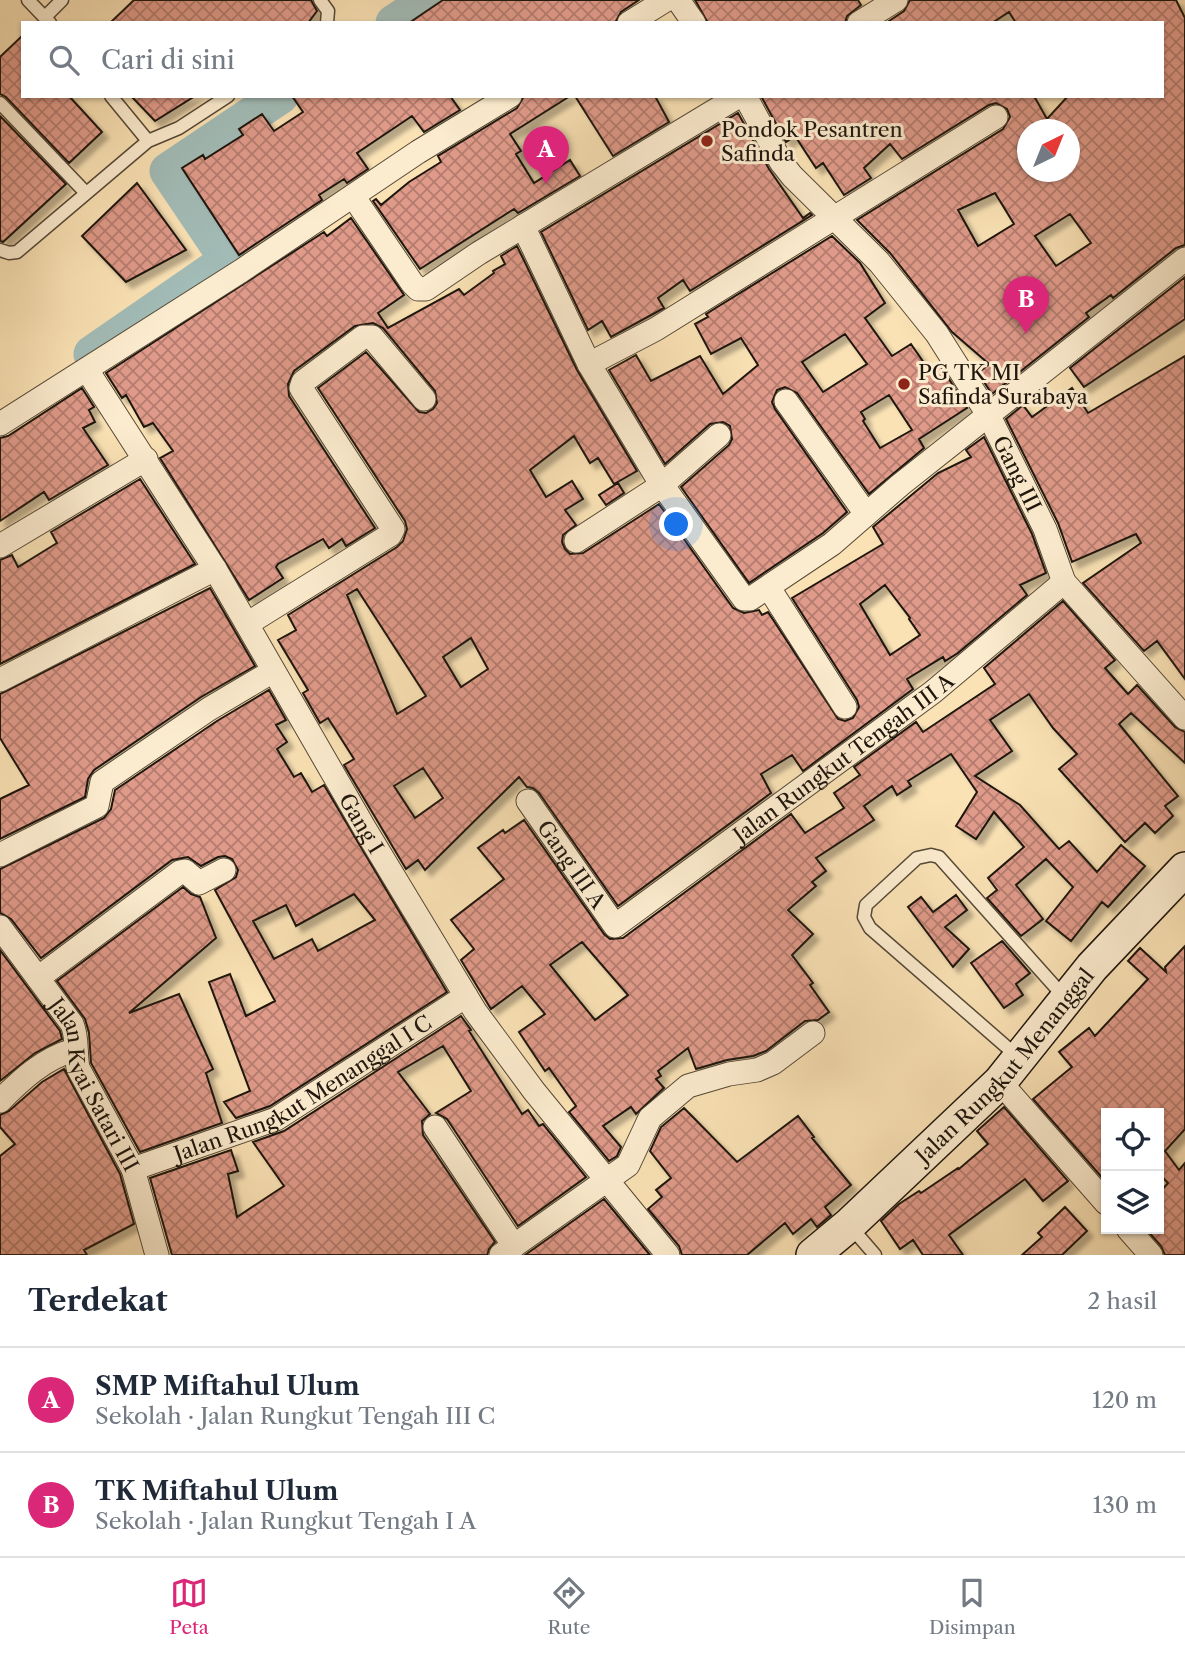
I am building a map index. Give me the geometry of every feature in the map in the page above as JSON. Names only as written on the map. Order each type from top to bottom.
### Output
[{"type":"main road","name":"Jalan Rungkut Menanggal","points":[[813,1255],[849,1226],[1010,1071],[1092,967],[1185,869]]},
{"type":"street","points":[[632,21],[666,0]]},
{"type":"street","points":[[678,0],[693,21]]},
{"type":"street","points":[[862,21],[896,0]]},
{"type":"street","points":[[0,424],[507,98]]},
{"type":"street","points":[[353,195],[418,289],[426,289],[523,226],[736,98]]},
{"type":"street","name":"Gang III","points":[[746,98],[781,162],[792,176],[879,262],[937,334],[989,416],[1045,529],[1064,582],[1185,718]]},
{"type":"street","points":[[589,364],[656,329],[996,117]]},
{"type":"street","points":[[523,226],[589,364],[662,485],[744,599],[755,598],[832,544],[1185,259]]},
{"type":"street","points":[[247,624],[390,535],[393,529],[301,388],[303,382],[363,337],[372,337],[424,399]]},
{"type":"street","name":"Gang I","points":[[87,370],[215,569],[365,830],[466,996],[534,1091],[668,1255]]},
{"type":"street","points":[[786,401],[866,514]]},
{"type":"street","points":[[576,541],[662,485],[719,435]]},
{"type":"street","points":[[1,544],[146,459]]},
{"type":"street","points":[[0,680],[215,569]]},
{"type":"street","name":"Jalan Rungkut Tengah III A","points":[[615,926],[933,692],[1064,582]]},
{"type":"street","points":[[769,588],[845,707]]},
{"type":"street","points":[[0,855],[97,806],[102,782],[209,709],[273,671]]},
{"type":"street","name":"Gang III A","points":[[528,801],[615,926]]},
{"type":"street","points":[[38,978],[180,872],[185,871],[199,883],[224,870]]},
{"type":"street","name":"Jalan Kyai Satari III","points":[[0,927],[72,1024],[76,1034],[74,1050],[78,1068],[133,1169],[158,1255]]},
{"type":"street","name":"Jalan Rungkut Menanggal I C","points":[[133,1169],[276,1119],[466,996]]},
{"type":"street","points":[[435,1127],[507,1250],[608,1181],[633,1159],[650,1118],[688,1086],[729,1074],[757,1070],[773,1063],[813,1033]]},
{"type":"street","points":[[0,1101],[18,1083],[54,1057],[74,1050]]},
{"type":"street","points":[[1010,1071],[1101,1196]]},
{"type":"street","points":[[1132,1234],[1151,1255]]},
{"type":"lane","points":[[28,0],[47,20],[62,0]]},
{"type":"lane","points":[[320,0],[328,12],[327,21]]},
{"type":"lane","points":[[113,98],[148,141]]},
{"type":"lane","points":[[0,250],[17,252],[148,141],[179,128],[225,98]]},
{"type":"lane","points":[[0,103],[86,193]]},
{"type":"lane","points":[[1010,1071],[870,928],[864,917],[866,905],[917,858],[930,855],[939,857],[1066,999]]},
{"type":"lane","points":[[849,1226],[875,1255]]},
{"type":"building","points":[[134,0],[311,0],[317,11],[310,21],[112,21]]},
{"type":"building","points":[[443,0],[639,0],[621,12],[616,21],[412,21]]},
{"type":"building","points":[[695,0],[858,0],[861,5],[847,16],[846,21],[707,21]]},
{"type":"building","points":[[910,0],[1176,0],[1185,18],[1185,245],[1176,248],[1113,298],[1111,295],[1086,313],[1089,317],[992,394],[978,373],[989,364],[952,332],[890,253],[857,220],[1003,129],[1010,117],[1007,109],[996,103],[989,105],[902,159],[890,144],[864,168],[871,178],[844,195],[823,163],[816,168],[795,136],[786,142],[762,98],[1035,98],[1047,119],[1066,98],[1164,98],[1164,21],[1015,21],[1009,12],[995,21],[889,21],[904,11]],"holes":[[[995,193],[1014,224],[978,246],[958,210]],[[1070,214],[1091,243],[1056,266],[1035,236]]]},
{"type":"building","points":[[21,37],[21,98],[71,98],[102,132],[69,163],[6,97],[0,94],[0,57]]},
{"type":"building","points":[[133,98],[192,98],[155,121]]},
{"type":"building","points":[[293,98],[451,98],[460,110],[424,132],[412,116],[357,153],[368,169],[347,183],[344,179],[319,195],[322,200],[239,255],[182,168],[203,155],[205,159],[243,135],[239,129],[262,114],[274,131],[303,112]]},
{"type":"building","points":[[523,98],[567,98],[510,134],[521,151],[516,154],[534,183],[570,160],[580,176],[518,213],[514,209],[420,269],[373,201],[376,199],[381,205],[409,182],[441,162],[438,156],[517,108]]},
{"type":"building","points":[[576,98],[656,98],[669,122],[613,156]]},
{"type":"building","points":[[738,113],[769,169],[803,218],[810,213],[812,215],[690,291],[683,280],[658,298],[664,308],[611,337],[602,321],[588,330],[541,232]]},
{"type":"building","points":[[0,116],[66,184],[3,242],[0,241]]},
{"type":"building","points":[[137,183],[186,250],[126,282],[82,236]]},
{"type":"building","points":[[351,218],[404,295],[378,313],[388,328],[459,289],[464,295],[505,264],[501,256],[517,246],[577,370],[637,471],[614,484],[598,458],[590,463],[574,436],[530,470],[546,497],[572,481],[583,499],[565,510],[576,525],[563,535],[565,549],[570,554],[583,553],[659,504],[733,608],[744,613],[759,610],[762,615],[768,612],[838,719],[845,721],[853,718],[859,707],[857,700],[792,598],[883,544],[873,527],[938,473],[971,457],[966,450],[984,437],[1032,534],[1046,573],[1020,585],[1027,595],[958,653],[945,661],[943,657],[907,679],[913,689],[803,771],[792,755],[761,774],[771,793],[618,906],[539,793],[527,787],[519,777],[425,870],[418,860],[406,869],[344,765],[354,759],[328,718],[320,723],[303,693],[308,690],[278,640],[296,630],[288,615],[397,547],[403,541],[407,529],[405,521],[318,388],[366,352],[419,412],[426,413],[433,409],[437,403],[435,391],[383,328],[373,323],[355,326],[294,371],[288,384],[289,396],[375,528],[346,546],[342,539],[329,548],[323,539],[278,564],[276,567],[283,578],[249,600],[160,458],[173,451],[153,423],[144,427],[126,395],[122,398],[106,373],[324,232],[327,236]],"holes":[[[885,585],[920,635],[890,655],[860,604]],[[357,589],[426,696],[397,714],[347,595]],[[471,638],[488,669],[461,687],[443,657]],[[423,768],[443,798],[415,818],[394,786]]]},
{"type":"building","points":[[832,236],[860,263],[885,303],[865,318],[892,356],[911,344],[929,370],[939,363],[967,408],[919,439],[924,448],[869,494],[797,393],[785,387],[777,390],[772,402],[775,409],[847,512],[823,533],[749,583],[681,487],[729,445],[732,439],[730,426],[723,422],[710,424],[665,464],[609,370],[636,355],[651,381],[700,356],[723,394],[758,365],[741,338],[711,354],[695,324],[708,317],[706,314]],"holes":[[[845,334],[867,364],[823,392],[802,362]],[[889,395],[912,430],[880,448],[863,421],[865,419],[861,412]]]},
{"type":"building","points":[[1185,277],[1185,319],[1084,387],[1070,368]]},
{"type":"building","points":[[1185,356],[1185,679],[1157,641],[1144,651],[1083,583],[1141,543],[1136,534],[1072,562],[1058,523],[1006,419],[1023,405],[1032,417],[1072,388],[1088,413]]},
{"type":"building","points":[[82,388],[94,407],[89,410],[95,422],[83,428],[108,465],[49,500],[44,492],[0,521],[0,438],[8,436]]},
{"type":"building","points":[[140,479],[195,564],[0,664],[0,560],[12,555],[18,567],[57,543],[51,532]]},
{"type":"building","points":[[618,483],[624,493],[606,505],[599,495]]},
{"type":"building","points":[[210,588],[255,666],[201,697],[94,770],[88,779],[85,797],[0,839],[0,799],[29,785],[0,738],[0,694]]},
{"type":"building","points":[[1063,601],[1115,660],[1105,668],[1128,694],[1137,685],[1175,727],[1185,732],[1185,763],[1131,713],[1119,724],[1178,796],[1165,806],[1173,816],[1155,833],[1145,823],[1125,842],[1059,769],[1077,754],[1053,728],[1029,694],[990,720],[1012,751],[975,776],[1020,805],[1059,849],[1069,841],[1097,872],[1121,845],[1145,866],[1108,907],[1102,902],[1071,941],[1046,921],[1073,887],[1046,859],[1016,885],[1043,919],[1021,936],[987,898],[997,890],[988,878],[1024,847],[994,812],[976,839],[956,826],[977,792],[951,754],[908,781],[911,786],[897,795],[892,786],[864,806],[874,820],[816,858],[826,871],[812,882],[816,886],[788,910],[813,934],[792,955],[813,983],[810,985],[829,1012],[818,1020],[805,1021],[766,1051],[753,1056],[696,1069],[688,1048],[658,1071],[661,1076],[656,1079],[664,1088],[636,1114],[631,1107],[603,1126],[621,1147],[617,1156],[609,1161],[569,1112],[576,1106],[549,1068],[545,1071],[519,1032],[545,1014],[522,986],[491,1009],[461,960],[474,949],[451,920],[504,879],[478,848],[503,830],[505,833],[524,820],[604,934],[610,939],[623,938],[791,814],[805,833],[844,808],[834,793],[860,775],[854,767],[916,722],[923,732],[995,684],[984,668]],"holes":[[[582,942],[628,995],[595,1020],[550,965]]]},
{"type":"building","points":[[269,690],[286,720],[276,725],[287,742],[277,749],[294,777],[301,773],[312,792],[324,785],[447,992],[270,1106],[236,1118],[224,1102],[250,1091],[209,982],[230,974],[246,1016],[275,1001],[215,890],[236,877],[238,870],[232,859],[218,857],[201,866],[188,857],[172,860],[41,958],[11,919],[0,913],[0,869],[104,818],[111,809],[115,790],[217,721]],"holes":[[[354,894],[375,920],[318,951],[312,939],[274,959],[253,921],[286,905],[296,926]]]},
{"type":"building","points":[[183,887],[200,897],[216,938],[129,1013],[179,994],[213,1069],[206,1073],[222,1123],[140,1152],[91,1063],[85,1019],[57,981]]},
{"type":"building","points":[[956,895],[967,910],[945,927],[969,949],[953,967],[908,907],[921,897],[933,912]]},
{"type":"building","points":[[1002,941],[1030,973],[1016,984],[1023,995],[1004,1008],[971,963]]},
{"type":"building","points":[[1185,946],[1185,1129],[1165,1151],[1179,1170],[1185,1163],[1185,1255],[1165,1255],[1150,1234],[1164,1234],[1164,1187],[1168,1183],[1164,1179],[1164,1108],[1101,1108],[1101,1176],[1033,1099],[1072,1067],[1059,1052],[1089,1028],[1095,1036],[1148,979],[1128,961],[1140,948],[1166,972],[1165,967]]},
{"type":"building","points":[[0,950],[60,1031],[62,1039],[35,1053],[0,1081]]},
{"type":"building","points":[[461,1016],[522,1114],[528,1110],[539,1126],[543,1124],[586,1177],[518,1226],[447,1119],[436,1113],[471,1091],[443,1046],[398,1072],[430,1114],[422,1121],[423,1135],[495,1242],[487,1255],[172,1255],[150,1178],[231,1150],[238,1171],[228,1174],[237,1217],[284,1186],[253,1142],[284,1131]]},
{"type":"building","points":[[64,1069],[120,1174],[134,1224],[84,1250],[87,1255],[0,1255],[0,1156],[15,1144],[0,1127],[0,1115],[9,1111],[42,1082]]},
{"type":"building","points":[[1004,1107],[1068,1181],[1043,1201],[1025,1179],[949,1235],[963,1255],[923,1255],[913,1240],[900,1249],[881,1221],[899,1204],[959,1169],[988,1144],[977,1131]]},
{"type":"building","points":[[684,1108],[737,1162],[798,1116],[814,1137],[812,1138],[851,1185],[825,1207],[831,1215],[817,1227],[811,1219],[793,1234],[785,1223],[747,1255],[682,1255],[679,1246],[648,1209],[662,1197],[656,1190],[671,1178],[650,1151],[661,1127]]},
{"type":"building","points":[[604,1199],[650,1255],[525,1255]]},
{"type":"building","points":[[1065,1207],[1087,1231],[1062,1255],[1022,1255],[1042,1237],[1038,1233]]},
{"type":"waterway","points":[[397,21],[429,0]]},
{"type":"waterway","points":[[92,354],[228,260],[168,171],[277,98]]},
{"type":"place","name":"Pondok Pesantren Safinda","points":[[707,141]]},
{"type":"place","name":"SMP Miftahul Ulum","points":[[546,184]]},
{"type":"place","name":"TK Miftahul Ulum","points":[[1026,334]]},
{"type":"place","name":"PG TK MI Safinda Surabaya","points":[[904,384]]}]
